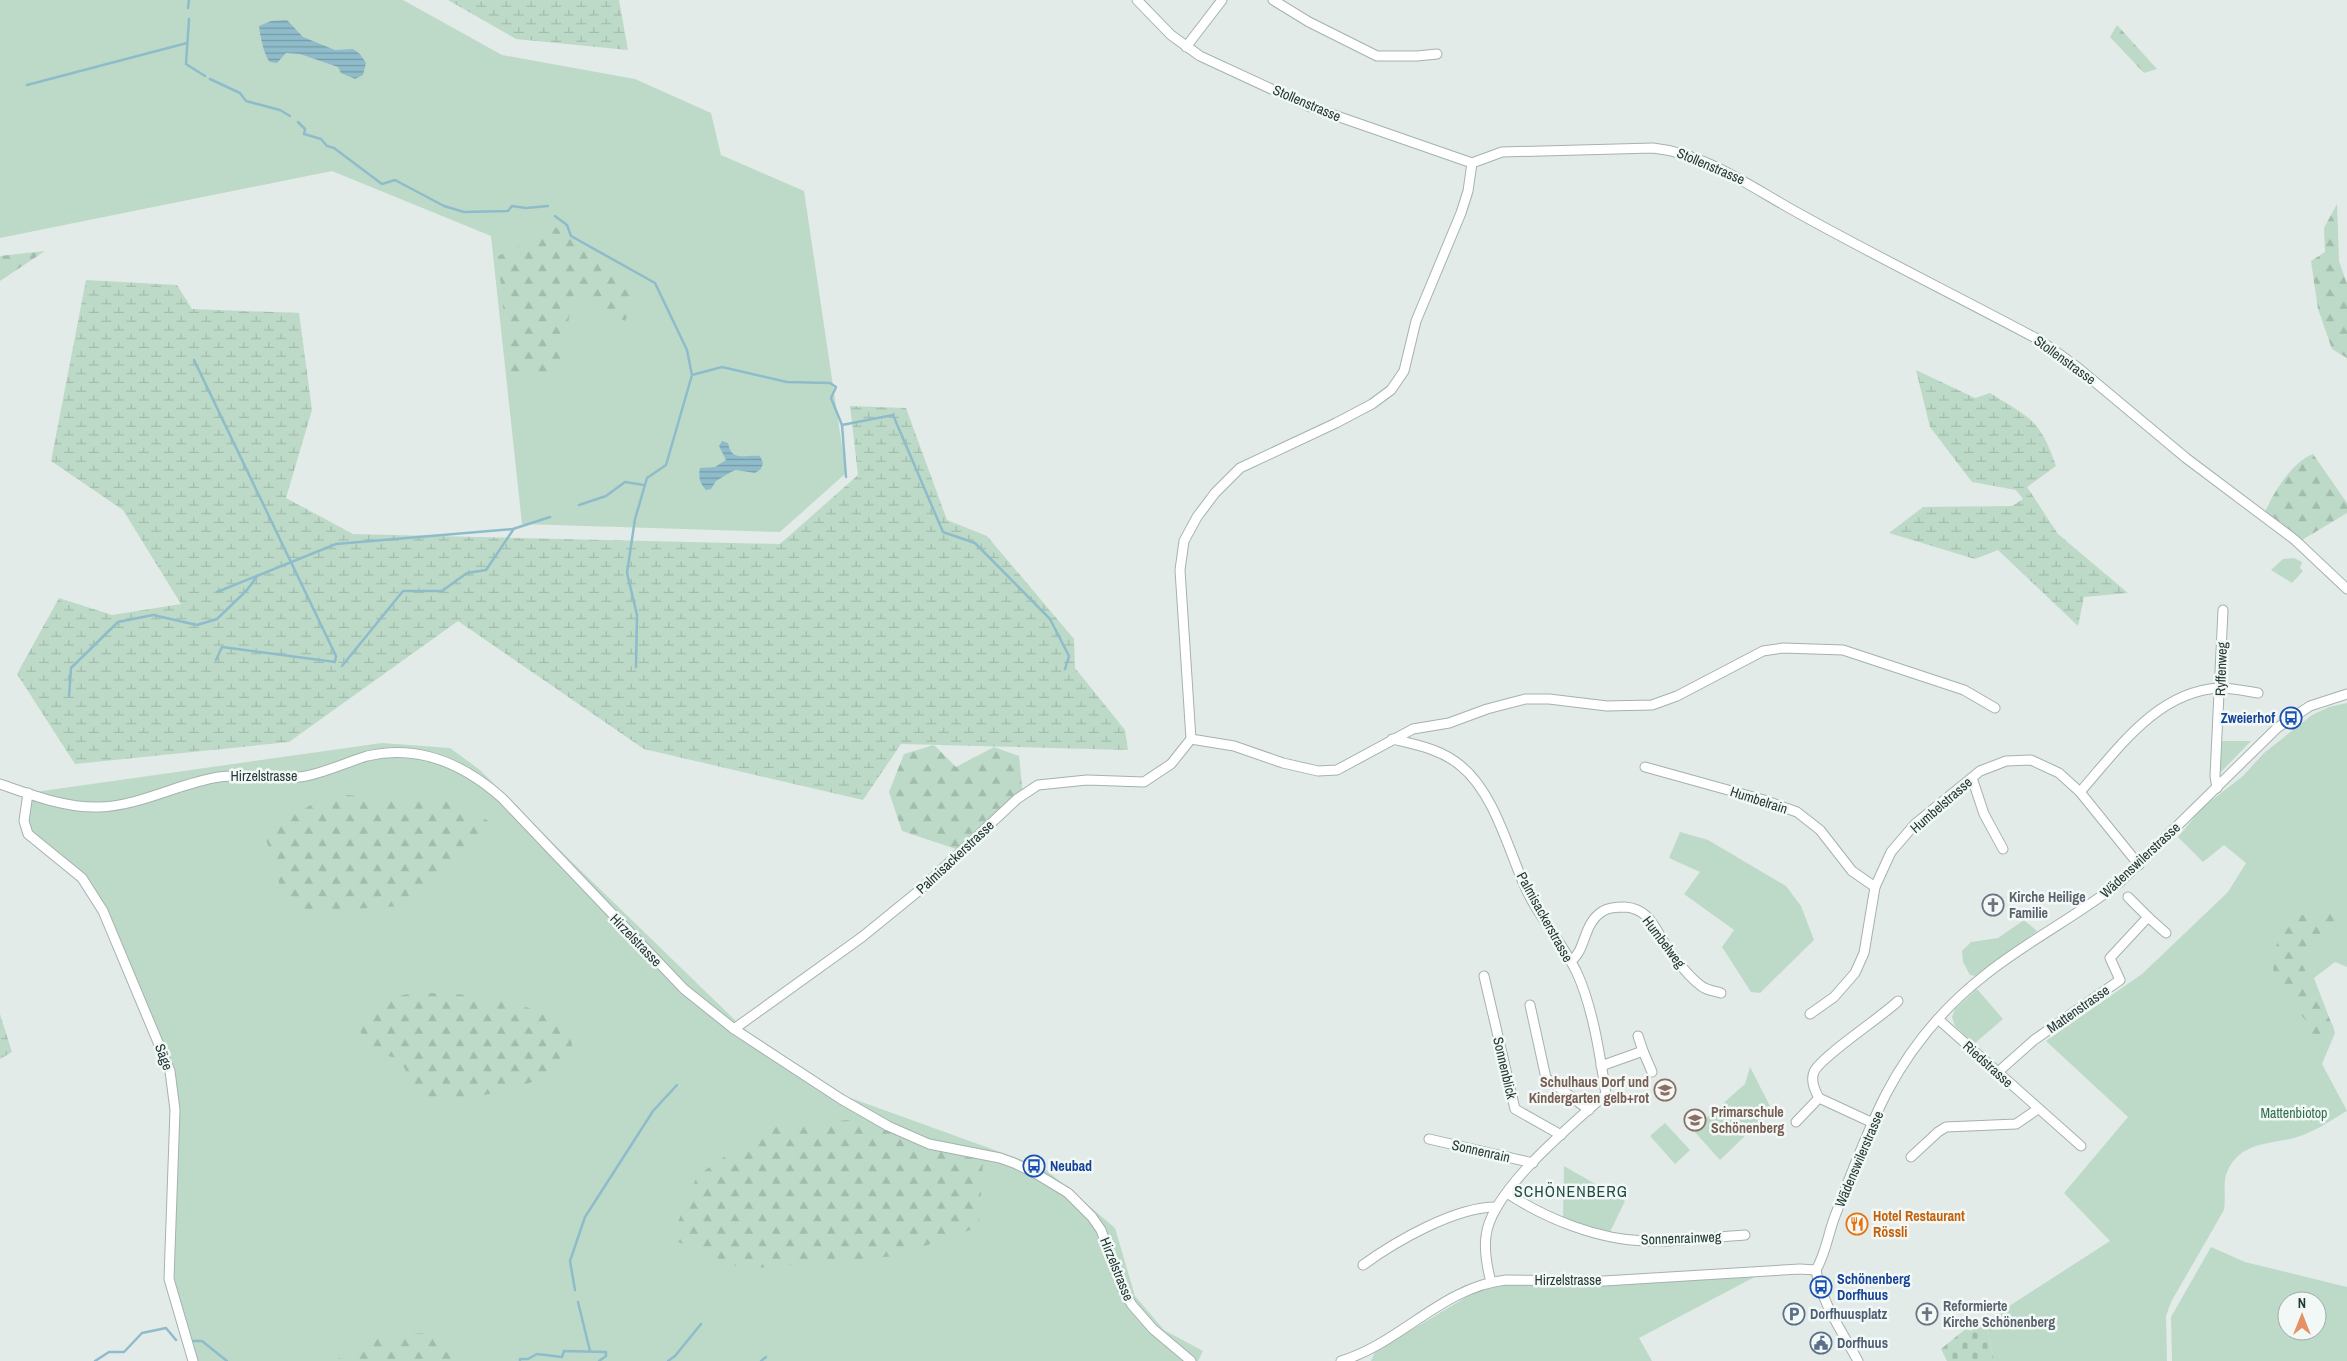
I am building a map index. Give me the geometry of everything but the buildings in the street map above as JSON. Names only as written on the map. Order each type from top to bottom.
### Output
[{"type":"street","name":"Stollenstrasse","points":[[1137,0],[1186,47],[1200,56],[1308,106],[1472,163],[1502,152],[1652,148],[1674,150],[1713,165],[1749,182],[1798,213],[2041,340],[2077,367],[2186,458],[2295,540],[2347,588]]},
{"type":"street","points":[[1186,47],[1222,0]]},
{"type":"street","points":[[1273,0],[1309,22],[1377,56],[1437,54]]},
{"type":"street","points":[[1472,163],[1468,191],[1461,213],[1416,321],[1404,372],[1391,390],[1372,404],[1240,468],[1206,505],[1184,541],[1180,570],[1191,739],[1234,746],[1283,763],[1318,772],[1338,770],[1413,729],[1449,723],[1487,709],[1525,699],[1549,699],[1607,706],[1652,705],[1677,696],[1763,651],[1783,648],[1843,650],[1964,690],[1995,708]]},
{"type":"street","name":"Ryffenweg","points":[[2217,788],[2215,776],[2223,610]]},
{"type":"street","points":[[2080,792],[2140,724],[2169,703],[2193,693],[2220,688],[2258,693]]},
{"type":"street","name":"Wädenswilerstrasse","points":[[1816,1270],[1825,1252],[1835,1216],[1872,1123],[1908,1057],[1938,1019],[1987,973],[2096,901],[2139,865],[2277,728],[2310,706],[2347,694]]},
{"type":"street","name":"Palmisackerstrasse","points":[[734,1029],[899,907],[921,889],[1017,799],[1038,785],[1087,780],[1144,782],[1171,764],[1191,739]]},
{"type":"street","name":"Palmisackerstrasse","points":[[1392,739],[1440,751],[1462,766],[1480,786],[1511,849],[1523,884],[1571,961],[1586,1000],[1606,1094]]},
{"type":"street","name":"Hirzelstrasse","points":[[0,784],[73,806],[102,807],[130,802],[188,783],[223,776],[306,776],[364,757],[383,754],[412,754],[441,759],[479,778],[502,798],[684,989],[734,1029],[841,1099],[888,1126],[929,1144],[1007,1160],[1030,1170],[1068,1193],[1092,1217],[1101,1230],[1107,1242],[1122,1288],[1132,1306],[1153,1329],[1191,1361]]},
{"type":"street","name":"Humbelstrasse","points":[[1810,1014],[1834,997],[1855,973],[1864,954],[1875,887],[1891,852],[1915,824],[1980,771],[2006,761],[2031,760],[2059,773],[2080,792],[2139,865]]},
{"type":"street","name":"Humbelrain","points":[[1645,767],[1764,800],[1797,812],[1820,830],[1852,871],[1875,887]]},
{"type":"street","points":[[1972,778],[1984,814],[2003,849]]},
{"type":"street","name":"Säge","points":[[28,793],[24,821],[28,834],[82,878],[103,911],[170,1071],[175,1110],[169,1278],[193,1361]]},
{"type":"street","points":[[2128,897],[2166,933]]},
{"type":"street","name":"Humbelweg","points":[[1571,961],[1576,957],[1591,920],[1604,910],[1618,907],[1633,908],[1646,914],[1673,955],[1701,987],[1721,993]]},
{"type":"street","name":"Mattenstrasse","points":[[1998,1072],[2034,1040],[2120,980],[2110,958],[2148,917]]},
{"type":"street","name":"Sonnenblick","points":[[1484,976],[1515,1109],[1561,1135]]},
{"type":"street","points":[[1872,1123],[1819,1098],[1813,1086],[1814,1072],[1823,1060],[1885,1014],[1898,1001]]},
{"type":"street","points":[[1530,1005],[1546,1078],[1589,1110]]},
{"type":"street","name":"Riedstrasse","points":[[1938,1019],[2082,1146]]},
{"type":"street","points":[[1638,1036],[1652,1072]]},
{"type":"street","points":[[1601,1066],[1643,1051]]},
{"type":"street","name":"Sonnenrain","points":[[1491,1282],[1485,1251],[1486,1235],[1496,1207],[1533,1163],[1606,1094]]},
{"type":"street","points":[[1796,1122],[1806,1114],[1819,1098]]},
{"type":"street","points":[[1911,1157],[1946,1127],[2016,1124],[2038,1109]]},
{"type":"street","name":"Sonnenrain","points":[[1429,1139],[1533,1163]]},
{"type":"street","name":"Sonnenrainweg","points":[[1507,1193],[1549,1216],[1615,1238],[1645,1241],[1745,1235]]},
{"type":"street","points":[[1363,1265],[1388,1247],[1426,1228],[1479,1207],[1496,1207]]},
{"type":"street","name":"Hirzelstrasse","points":[[1341,1361],[1375,1348],[1451,1298],[1491,1282],[1506,1280],[1604,1281],[1800,1269],[1816,1270]]},
{"type":"street","points":[[1816,1270],[1821,1287],[1834,1316],[1858,1361]]},
{"type":"green space","points":[[0,0],[403,0],[502,55],[635,79],[711,113],[721,155],[804,191],[846,473],[780,532],[522,524],[491,236],[332,171],[0,238]]},
{"type":"green space","points":[[448,0],[619,0],[628,50],[516,39]]},
{"type":"green space","points":[[2117,25],[2157,69],[2144,73],[2110,37]]},
{"type":"green space","points":[[2337,204],[2339,261],[2347,284],[2347,358],[2332,349],[2318,309],[2311,261],[2325,252],[2324,228]]},
{"type":"green space","points":[[556,227],[637,294],[625,321],[574,294],[558,371],[510,375],[498,256]]},
{"type":"green space","points":[[45,251],[0,281],[0,256]]},
{"type":"green space","points":[[86,280],[177,285],[192,309],[299,313],[312,410],[286,498],[353,534],[780,544],[858,475],[850,406],[906,408],[947,520],[987,536],[1074,639],[1075,668],[1125,730],[1128,750],[901,744],[863,800],[644,749],[458,621],[289,742],[75,764],[17,674],[59,598],[112,615],[181,604],[123,510],[51,461]]},
{"type":"green space","points":[[1916,370],[1975,398],[1990,393],[2032,421],[2045,438],[2056,466],[2027,487],[2058,534],[2128,593],[2084,597],[2078,626],[1998,550],[1975,559],[1889,533],[1923,507],[2012,506],[2023,499],[2016,490],[1972,482],[1930,427]]},
{"type":"green space","points":[[2313,454],[2347,503],[2347,513],[2297,543],[2264,514],[2272,497],[2290,471],[2305,458]]},
{"type":"green space","points":[[2294,558],[2302,562],[2300,568],[2303,571],[2292,583],[2271,570],[2283,559]]},
{"type":"green space","name":"Mattenbiotop","points":[[2347,703],[2347,967],[2335,962],[2314,978],[2335,1033],[2322,1064],[2347,1111],[2303,1135],[2249,1149],[2232,1163],[2225,1179],[2224,1210],[2171,1302],[2166,1316],[2167,1361],[1994,1361],[1986,1321],[2110,1241],[2064,1193],[2128,1117],[2046,1041],[2142,974],[2228,892],[2246,863],[2224,845],[2203,862],[2178,837],[2203,807],[2243,776],[2264,753],[2312,715],[2329,707]]},
{"type":"green space","points":[[2222,741],[2251,741],[2219,774],[2218,773]]},
{"type":"green space","points":[[382,743],[450,748],[480,770],[739,1024],[751,1034],[848,1097],[1044,1168],[1115,1228],[1135,1296],[1164,1330],[1203,1351],[1198,1361],[191,1361],[169,1249],[175,1110],[170,1071],[139,993],[82,878],[28,834],[28,793]]},
{"type":"green space","points":[[934,745],[956,767],[994,747],[1019,756],[1023,796],[965,852],[902,831],[889,792],[904,754]]},
{"type":"green space","points":[[330,794],[452,801],[494,824],[401,906],[288,913],[264,832]]},
{"type":"green space","points":[[1680,832],[1708,840],[1786,886],[1801,906],[1814,940],[1760,993],[1751,992],[1722,947],[1734,930],[1684,894],[1700,872],[1669,858]]},
{"type":"green space","points":[[2327,907],[2338,921],[2301,962],[2334,1028],[2308,1047],[2307,1022],[2273,980],[2274,950],[2289,919]]},
{"type":"green space","points":[[2024,920],[2037,931],[1975,976],[1970,975],[1963,962],[1962,951],[1971,942],[1998,938]]},
{"type":"green space","points":[[1977,989],[2003,1019],[1974,1044],[1955,1026],[1952,1017],[1955,1009]]},
{"type":"green space","points":[[414,993],[478,996],[511,1002],[526,1007],[570,1030],[573,1053],[559,1069],[524,1085],[471,1097],[417,1100],[405,1069],[398,1058],[372,1053],[356,1024],[377,1000]]},
{"type":"green space","points":[[0,1014],[12,1052],[0,1059]]},
{"type":"green space","points":[[1750,1067],[1772,1110],[1720,1160],[1693,1130],[1745,1084]]},
{"type":"green space","points":[[867,1119],[983,1161],[979,1227],[896,1256],[743,1269],[671,1239],[697,1176],[769,1125]]},
{"type":"green space","points":[[1665,1123],[1690,1150],[1675,1164],[1650,1136]]},
{"type":"green space","points":[[1564,1166],[1625,1201],[1610,1232],[1563,1219]]},
{"type":"green space","points":[[2211,1247],[2245,1262],[2347,1287],[2347,1361],[2172,1361],[2171,1317]]},
{"type":"green space","points":[[1766,1271],[1639,1338],[1652,1361],[1371,1361],[1375,1352],[1491,1282],[1604,1281]]},
{"type":"green space","points":[[1986,1321],[1994,1361],[1947,1361],[1941,1349],[1968,1327],[1970,1331]]},
{"type":"green space","points":[[427,1333],[457,1350],[457,1361],[334,1361],[379,1335]]},
{"type":"water","points":[[287,20],[303,37],[335,50],[353,49],[360,54],[366,63],[363,75],[355,79],[341,73],[338,67],[300,54],[286,53],[277,63],[270,62],[264,50],[259,26],[271,21]]},
{"type":"water","points":[[722,441],[728,443],[730,449],[736,455],[760,456],[763,463],[761,469],[755,473],[736,470],[716,481],[711,489],[706,490],[700,480],[700,468],[715,467],[726,460],[719,446]]},
{"type":"waterway","points":[[188,8],[189,0]]},
{"type":"waterway","points":[[189,19],[186,64],[205,76]]},
{"type":"waterway","points":[[27,85],[187,43]]},
{"type":"waterway","points":[[210,79],[240,93],[246,101],[280,110],[290,116]]},
{"type":"waterway","points":[[298,122],[305,129],[304,134],[321,139],[327,146],[334,148],[382,184],[395,180],[444,206],[464,212],[508,211],[512,206],[526,208],[548,206]]},
{"type":"waterway","points":[[555,216],[567,225],[571,236],[655,283],[687,350],[692,375],[666,465],[647,478],[635,519],[627,573],[637,615],[636,667]]},
{"type":"waterway","points":[[194,360],[336,656],[335,662],[222,647],[216,660]]},
{"type":"waterway","points":[[692,375],[722,367],[787,382],[830,383],[836,387],[831,398],[842,425],[893,415],[943,532],[975,543],[1050,619],[1069,656],[1065,669]]},
{"type":"waterway","points":[[842,425],[846,477]]},
{"type":"waterway","points":[[579,505],[606,496],[625,482],[644,485]]},
{"type":"waterway","points":[[217,592],[336,544],[513,529],[550,517]]},
{"type":"waterway","points":[[342,666],[403,591],[442,591],[467,573],[486,570],[513,530]]},
{"type":"waterway","points":[[69,696],[71,668],[118,622],[153,615],[197,625],[217,619],[247,590],[258,575]]},
{"type":"waterway","points":[[575,1290],[570,1261],[585,1217],[653,1111],[677,1085]]},
{"type":"waterway","points":[[578,1302],[590,1351]]},
{"type":"waterway","points":[[668,1361],[675,1356],[701,1324]]},
{"type":"waterway","points":[[95,1361],[109,1352],[124,1352],[142,1333],[166,1328],[176,1340]]},
{"type":"waterway","points":[[193,1341],[202,1341],[227,1361]]},
{"type":"waterway","points":[[520,1361],[520,1359],[528,1359],[537,1354],[562,1357],[564,1351],[606,1352],[606,1356],[599,1361]]},
{"type":"waterway","points":[[761,1361],[766,1357]]},
{"type":"place","name":"Zweierhof","points":[[2291,718]]},
{"type":"place","name":"Kirche Heilige Familie","points":[[1993,905]]},
{"type":"place","name":"Schulhaus Dorf und Kindergarten gelb+rot","points":[[1665,1090]]},
{"type":"place","name":"Primarschule Schönenberg","points":[[1695,1120]]},
{"type":"place","name":"Neubad","points":[[1034,1166]]},
{"type":"place","name":"Hotel Restaurant Rössli","points":[[1857,1224]]},
{"type":"place","name":"Schönenberg Dorfhuus","points":[[1821,1287]]},
{"type":"place","name":"Dorfhuusplatz","points":[[1794,1314]]},
{"type":"place","name":"Reformierte Kirche Schönenberg","points":[[1927,1314]]},
{"type":"place","name":"Dorfhuus","points":[[1821,1343]]},
{"type":"district","name":"SCHÖNENBERG","points":[[1571,1191]]}]
